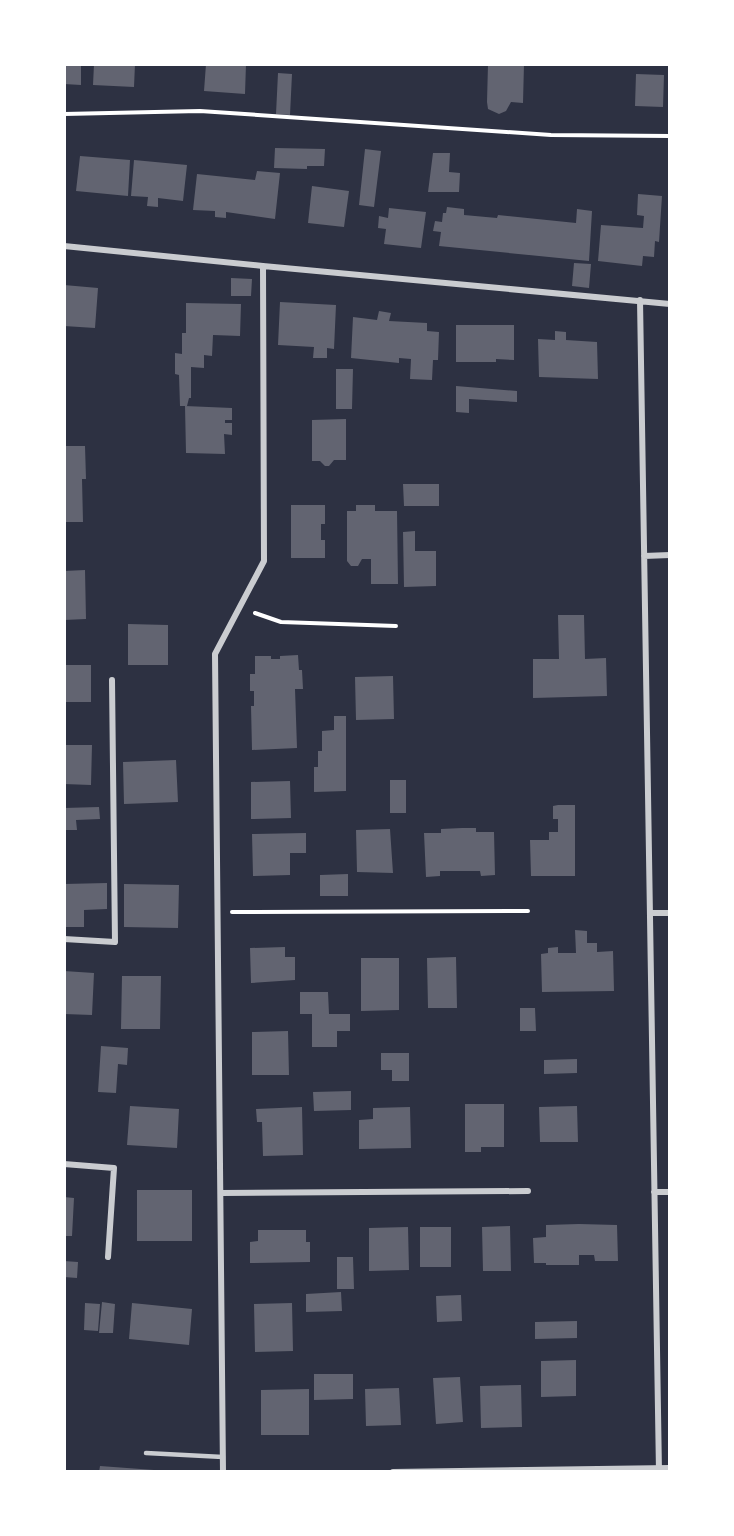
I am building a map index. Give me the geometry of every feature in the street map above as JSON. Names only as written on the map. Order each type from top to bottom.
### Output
[{"type":"street","points":[[64,246],[669,303]]},
{"type":"street","points":[[224,1472],[215,654],[264,561],[263,266]]},
{"type":"street","points":[[640,300],[659,1470]]},
{"type":"street","points":[[644,556],[669,555]]},
{"type":"street","points":[[64,939],[115,942],[112,680]]},
{"type":"street","points":[[650,913],[669,913]]},
{"type":"street","points":[[64,1164],[114,1168],[108,1257]]},
{"type":"street","points":[[221,1192],[528,1191]]},
{"type":"street","points":[[654,1192],[669,1192]]},
{"type":"street","points":[[393,1472],[659,1470],[669,1468]]},
{"type":"lane","points":[[146,1453],[223,1457]]},
{"type":"path","points":[[64,114],[200,111],[551,135],[669,135]]},
{"type":"path","points":[[240,607],[281,622],[396,626]]},
{"type":"path","points":[[217,912],[528,911]]},
{"type":"building","points":[[64,64],[81,64],[81,85],[64,84]]},
{"type":"building","points":[[94,64],[135,64],[134,87],[93,85]]},
{"type":"building","points":[[206,64],[246,64],[245,94],[204,91]]},
{"type":"building","points":[[488,64],[524,64],[523,103],[511,102],[506,111],[499,114],[488,109]]},
{"type":"building","points":[[278,73],[292,74],[290,115],[276,114]]},
{"type":"building","points":[[636,74],[664,75],[663,107],[635,106]]},
{"type":"building","points":[[275,148],[325,149],[324,166],[307,166],[307,169],[274,168]]},
{"type":"building","points":[[365,149],[381,151],[374,207],[359,205]]},
{"type":"building","points":[[433,153],[450,153],[449,172],[460,173],[459,192],[428,192]]},
{"type":"building","points":[[80,156],[130,160],[128,196],[76,191]]},
{"type":"building","points":[[134,160],[187,165],[183,201],[158,198],[158,207],[147,206],[148,197],[131,196]]},
{"type":"building","points":[[257,171],[280,173],[275,219],[226,212],[226,218],[215,217],[215,211],[193,210],[197,174],[255,180]]},
{"type":"building","points":[[312,186],[349,191],[344,227],[308,223]]},
{"type":"building","points":[[638,194],[662,196],[659,242],[655,241],[654,257],[643,256],[642,266],[598,261],[601,225],[643,228],[644,216],[637,215]]},
{"type":"building","points":[[447,207],[464,209],[464,215],[497,218],[498,215],[576,223],[577,209],[592,211],[589,261],[439,246],[441,232],[433,231],[435,221],[442,222],[443,213],[446,213]]},
{"type":"building","points":[[389,208],[426,212],[421,248],[384,244],[386,229],[378,228],[379,216],[388,218]]},
{"type":"building","points":[[574,263],[591,264],[589,288],[572,286]]},
{"type":"building","points":[[231,278],[252,279],[251,296],[231,296]]},
{"type":"building","points":[[64,285],[98,288],[95,328],[64,326]]},
{"type":"building","points":[[280,302],[336,305],[334,349],[327,348],[327,358],[313,358],[314,347],[278,345]]},
{"type":"building","points":[[186,303],[241,304],[240,336],[213,335],[212,356],[204,355],[204,368],[191,367],[191,398],[187,406],[180,406],[179,375],[175,374],[175,353],[182,354],[182,333],[186,333]]},
{"type":"building","points":[[379,311],[391,313],[389,321],[427,323],[427,331],[439,332],[438,360],[433,360],[432,380],[410,379],[411,359],[399,358],[399,363],[351,358],[353,317],[377,320]]},
{"type":"building","points":[[456,325],[514,325],[514,360],[456,362]]},
{"type":"building","points":[[555,331],[566,332],[566,340],[597,342],[598,379],[539,377],[538,339],[555,340]]},
{"type":"building","points":[[336,369],[353,369],[352,409],[336,409]]},
{"type":"building","points":[[456,386],[517,391],[517,402],[469,399],[469,413],[456,412]]},
{"type":"building","points":[[185,406],[232,408],[232,420],[225,420],[225,423],[232,423],[232,435],[224,434],[225,454],[186,453]]},
{"type":"building","points":[[346,419],[346,460],[334,460],[329,466],[325,466],[320,461],[312,461],[312,420]]},
{"type":"building","points":[[64,446],[85,446],[86,479],[82,479],[83,522],[64,522]]},
{"type":"building","points":[[403,484],[439,484],[439,506],[404,506]]},
{"type":"building","points":[[291,505],[325,505],[325,524],[321,524],[321,540],[325,540],[325,558],[291,558]]},
{"type":"building","points":[[356,505],[375,505],[375,511],[397,511],[398,584],[371,584],[371,559],[362,559],[358,566],[351,566],[347,561],[347,511],[356,511]]},
{"type":"building","points":[[415,531],[415,551],[436,551],[436,586],[404,587],[403,532]]},
{"type":"building","points":[[85,570],[86,619],[64,620],[64,571]]},
{"type":"building","points":[[558,615],[584,615],[585,659],[606,658],[607,696],[533,698],[533,659],[559,659]]},
{"type":"building","points":[[128,624],[168,625],[168,665],[128,665]]},
{"type":"building","points":[[298,655],[303,689],[295,689],[297,748],[252,750],[251,706],[254,706],[254,691],[250,691],[250,674],[255,674],[255,656],[271,656],[271,659],[280,659],[280,656]]},
{"type":"building","points":[[64,665],[91,665],[91,702],[64,702]]},
{"type":"building","points":[[393,676],[394,719],[356,720],[355,677]]},
{"type":"building","points":[[334,716],[346,716],[346,791],[314,792],[314,767],[318,767],[318,751],[322,751],[322,731],[334,730]]},
{"type":"building","points":[[64,745],[92,745],[91,785],[64,784]]},
{"type":"building","points":[[176,760],[178,802],[124,804],[123,762]]},
{"type":"building","points":[[390,780],[406,780],[406,813],[390,813]]},
{"type":"building","points":[[290,781],[291,818],[251,819],[251,782]]},
{"type":"building","points":[[575,805],[575,876],[531,876],[530,840],[549,840],[549,832],[558,832],[558,819],[553,819],[553,806]]},
{"type":"building","points":[[99,807],[100,819],[76,820],[77,830],[64,830],[64,808]]},
{"type":"building","points":[[476,828],[476,832],[494,832],[495,875],[481,876],[480,871],[440,871],[440,876],[426,877],[424,833],[441,833],[441,829]]},
{"type":"building","points":[[390,829],[393,873],[357,872],[356,830]]},
{"type":"building","points":[[306,833],[306,853],[290,853],[290,875],[253,876],[252,834]]},
{"type":"building","points":[[348,874],[348,896],[320,896],[320,875]]},
{"type":"building","points":[[107,883],[107,909],[84,910],[84,927],[64,927],[64,884]]},
{"type":"building","points":[[124,884],[179,885],[178,928],[124,927]]},
{"type":"building","points":[[575,930],[587,931],[587,943],[597,943],[597,952],[613,951],[614,991],[542,992],[541,954],[548,953],[548,948],[558,947],[558,953],[576,953]]},
{"type":"building","points":[[285,947],[285,957],[295,957],[295,980],[251,983],[250,948]]},
{"type":"building","points":[[456,957],[457,1008],[428,1008],[427,958]]},
{"type":"building","points":[[361,958],[399,958],[399,1010],[361,1011]]},
{"type":"building","points":[[64,971],[94,973],[92,1015],[64,1014]]},
{"type":"building","points":[[122,976],[161,976],[160,1029],[121,1029]]},
{"type":"building","points":[[300,992],[328,992],[329,1014],[350,1014],[350,1031],[337,1031],[337,1047],[312,1047],[312,1014],[300,1014]]},
{"type":"building","points":[[520,1008],[535,1008],[536,1031],[520,1031]]},
{"type":"building","points":[[288,1031],[289,1075],[252,1075],[252,1032]]},
{"type":"building","points":[[101,1046],[128,1048],[127,1065],[118,1064],[116,1093],[98,1092]]},
{"type":"building","points":[[381,1053],[409,1053],[409,1081],[392,1081],[392,1070],[381,1070]]},
{"type":"building","points":[[577,1059],[577,1073],[544,1074],[544,1060]]},
{"type":"building","points":[[351,1091],[351,1110],[314,1111],[313,1092]]},
{"type":"building","points":[[465,1104],[504,1104],[504,1147],[481,1147],[481,1152],[465,1152]]},
{"type":"building","points":[[130,1106],[179,1109],[177,1148],[127,1145]]},
{"type":"building","points":[[577,1106],[578,1142],[540,1142],[539,1107]]},
{"type":"building","points":[[302,1107],[303,1155],[263,1156],[262,1122],[257,1122],[256,1109]]},
{"type":"building","points":[[410,1107],[411,1148],[359,1149],[359,1120],[373,1119],[373,1108]]},
{"type":"building","points":[[137,1190],[192,1190],[192,1241],[137,1241]]},
{"type":"building","points":[[64,1197],[74,1198],[72,1236],[64,1236]]},
{"type":"building","points":[[546,1225],[617,1225],[618,1261],[595,1261],[594,1255],[579,1255],[579,1265],[534,1263],[533,1238],[546,1237]]},
{"type":"building","points":[[510,1226],[511,1271],[483,1271],[482,1227]]},
{"type":"building","points":[[408,1227],[409,1270],[369,1271],[369,1228]]},
{"type":"building","points":[[420,1227],[451,1227],[451,1267],[420,1267]]},
{"type":"building","points":[[258,1230],[306,1230],[306,1242],[310,1242],[310,1262],[250,1263],[250,1242],[258,1241]]},
{"type":"building","points":[[337,1257],[353,1257],[354,1289],[337,1289]]},
{"type":"building","points":[[64,1261],[78,1262],[77,1278],[64,1277]]},
{"type":"building","points":[[341,1292],[342,1311],[306,1312],[306,1294]]},
{"type":"building","points":[[461,1295],[462,1321],[437,1322],[436,1296]]},
{"type":"building","points":[[102,1302],[115,1304],[113,1333],[99,1333]]},
{"type":"building","points":[[85,1303],[100,1304],[98,1331],[84,1330]]},
{"type":"building","points":[[132,1303],[192,1309],[189,1345],[129,1339]]},
{"type":"building","points":[[292,1303],[293,1351],[255,1352],[254,1304]]},
{"type":"building","points":[[577,1321],[577,1338],[535,1339],[535,1322]]},
{"type":"building","points":[[576,1360],[576,1396],[541,1397],[541,1361]]},
{"type":"building","points":[[314,1374],[353,1374],[353,1399],[314,1400]]},
{"type":"building","points":[[460,1377],[463,1422],[436,1424],[433,1378]]},
{"type":"building","points":[[521,1385],[522,1427],[481,1428],[480,1386]]},
{"type":"building","points":[[399,1388],[401,1425],[366,1426],[365,1389]]},
{"type":"building","points":[[309,1389],[309,1435],[261,1435],[261,1390]]},
{"type":"building","points":[[100,1466],[154,1470],[153,1472],[99,1472]]}]
